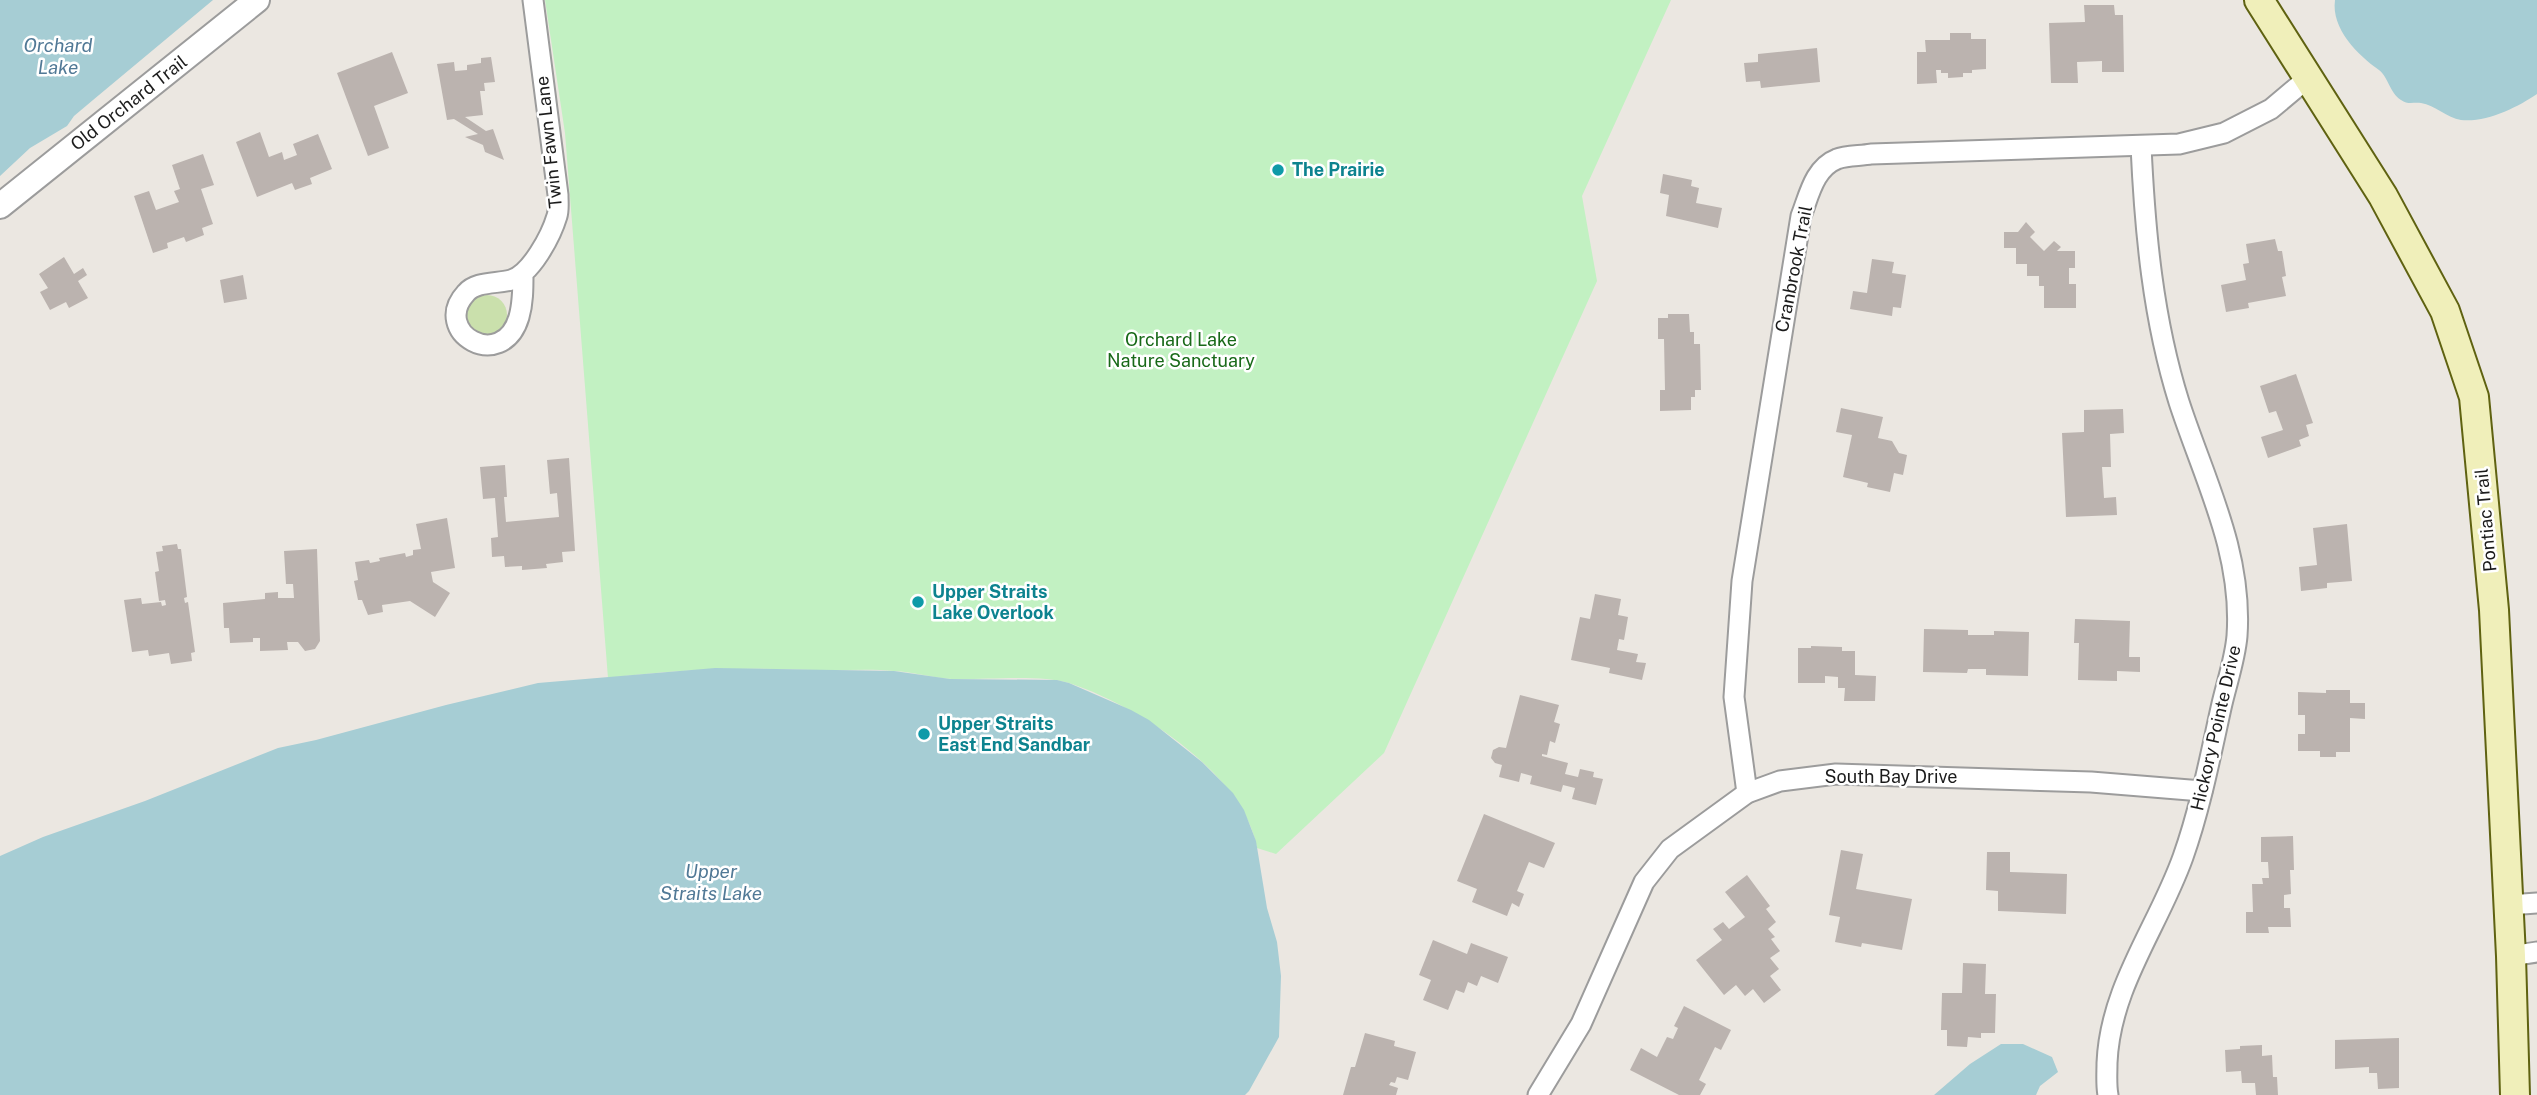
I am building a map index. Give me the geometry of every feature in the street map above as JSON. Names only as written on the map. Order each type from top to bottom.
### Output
[{"type":"main road","name":"Pontiac Trail","points":[[2259,0],[2383,196],[2445,311],[2474,397],[2494,610],[2509,905],[2524,954],[2515,1095]]},
{"type":"street","name":"Old Orchard Trail","points":[[0,206],[257,0]]},
{"type":"street","name":"Twin Fawn Lane","points":[[523,275],[545,242],[558,214],[558,195],[533,0]]},
{"type":"street","name":"Cranbrook Trail","points":[[1746,793],[1734,697],[1742,581],[1801,216],[1822,169],[1837,159],[1871,154],[2179,144],[2224,134],[2271,109],[2308,78]]},
{"type":"street","name":"Hickory Pointe Drive","points":[[2108,1095],[2108,1040],[2119,993],[2174,878],[2202,791],[2237,638],[2237,596],[2232,559],[2219,510],[2179,400],[2153,295],[2144,221],[2141,146]]},
{"type":"street","name":"South Bay Drive","points":[[1538,1095],[1581,1024],[1644,882],[1670,849],[1746,793],[1780,781],[1836,774],[2091,782],[2202,791]]},
{"type":"street","points":[[2509,905],[2537,903]]},
{"type":"green space","name":"Orchard Lake Nature Sanctuary","points":[[545,0],[1671,0],[1582,196],[1597,281],[1384,753],[1276,854],[1257,848],[1248,821],[1232,794],[1210,769],[1184,746],[1125,708],[1069,683],[1028,678],[952,679],[874,670],[711,670],[608,678],[565,133]]},
{"type":"green space","points":[[487,295],[495,296],[501,301],[506,307],[506,323],[501,329],[495,334],[487,335],[479,334],[473,329],[468,323],[467,315],[468,307],[473,301],[479,296]]},
{"type":"water","name":"Orchard Lake","points":[[0,0],[213,0],[74,116],[67,126],[30,148],[0,176]]},
{"type":"water","points":[[2335,0],[2537,0],[2537,94],[2501,113],[2471,120],[2456,119],[2426,104],[2404,102],[2397,97],[2382,73],[2348,40],[2337,21]]},
{"type":"water","name":"Upper Straits Lake","points":[[715,668],[894,671],[950,679],[1057,680],[1149,720],[1202,762],[1233,793],[1244,810],[1256,841],[1267,908],[1277,942],[1281,976],[1279,1037],[1249,1091],[1245,1095],[0,1095],[0,856],[43,837],[145,801],[278,748],[538,683]]},
{"type":"water","points":[[2001,1044],[2023,1044],[2052,1057],[2058,1072],[2040,1086],[2036,1095],[1934,1095],[1970,1064]]},
{"type":"building","points":[[2084,5],[2114,5],[2115,15],[2123,15],[2124,72],[2102,72],[2102,61],[2077,62],[2078,83],[2051,83],[2049,23],[2085,22]]},
{"type":"building","points":[[1950,33],[1971,33],[1971,39],[1986,39],[1986,69],[1963,73],[1963,77],[1948,78],[1948,73],[1936,70],[1937,83],[1917,84],[1917,52],[1926,52],[1925,40],[1950,40]]},
{"type":"building","points":[[1817,48],[1820,82],[1761,88],[1760,81],[1746,82],[1744,63],[1758,62],[1758,54]]},
{"type":"building","points":[[392,52],[408,93],[374,106],[389,148],[368,156],[337,73]]},
{"type":"building","points":[[491,57],[495,82],[484,83],[485,91],[480,91],[483,115],[465,117],[486,131],[493,129],[504,160],[485,152],[483,145],[465,137],[478,134],[454,119],[447,120],[437,64],[454,62],[455,71],[467,70],[467,65],[481,63],[481,58]]},
{"type":"building","points":[[260,132],[269,157],[282,152],[284,160],[297,155],[293,144],[318,134],[332,169],[310,178],[312,184],[295,190],[292,183],[257,197],[236,142]]},
{"type":"building","points":[[203,154],[214,185],[201,189],[213,224],[202,228],[204,235],[186,242],[184,237],[167,243],[168,248],[153,253],[134,196],[149,191],[156,210],[179,202],[174,191],[180,189],[172,165]]},
{"type":"building","points":[[1663,174],[1692,180],[1691,186],[1699,188],[1696,203],[1722,208],[1718,228],[1666,216],[1669,195],[1660,193]]},
{"type":"building","points":[[2026,222],[2035,232],[2030,237],[2044,251],[2054,241],[2061,247],[2057,251],[2075,251],[2075,268],[2069,268],[2069,284],[2076,284],[2076,308],[2044,308],[2044,286],[2039,286],[2039,276],[2027,276],[2027,264],[2016,264],[2016,248],[2004,248],[2004,232],[2018,232]]},
{"type":"building","points":[[2275,239],[2278,251],[2282,251],[2286,276],[2282,277],[2286,296],[2248,303],[2249,308],[2226,312],[2221,285],[2246,280],[2243,264],[2249,263],[2246,244]]},
{"type":"building","points":[[64,257],[74,274],[83,268],[87,275],[78,281],[88,298],[69,308],[66,302],[50,310],[40,292],[48,288],[39,274]]},
{"type":"building","points":[[1872,259],[1894,262],[1892,273],[1906,275],[1901,308],[1893,307],[1892,316],[1850,309],[1853,291],[1867,293]]},
{"type":"building","points":[[243,275],[247,299],[224,303],[220,280]]},
{"type":"building","points":[[1668,314],[1689,314],[1694,344],[1700,344],[1701,390],[1695,390],[1695,397],[1691,397],[1691,410],[1660,411],[1660,390],[1665,390],[1664,339],[1658,339],[1658,318],[1668,318]]},
{"type":"building","points":[[2296,374],[2313,423],[2306,425],[2309,436],[2299,440],[2301,446],[2268,458],[2261,437],[2283,430],[2276,411],[2269,413],[2260,386]]},
{"type":"building","points":[[1841,408],[1883,417],[1878,438],[1892,441],[1899,453],[1907,455],[1903,475],[1894,473],[1890,492],[1867,487],[1868,483],[1843,477],[1852,435],[1836,432]]},
{"type":"building","points":[[2123,409],[2124,433],[2110,434],[2111,467],[2102,467],[2104,498],[2116,497],[2117,515],[2066,517],[2062,433],[2084,432],[2084,410]]},
{"type":"building","points":[[569,458],[575,551],[562,552],[563,562],[546,564],[547,568],[522,570],[522,566],[505,567],[504,556],[492,557],[491,538],[498,537],[495,498],[483,499],[480,467],[505,465],[506,522],[559,517],[557,493],[550,494],[547,460]]},
{"type":"building","points":[[447,518],[455,568],[431,572],[433,582],[450,593],[435,617],[410,601],[382,605],[383,612],[368,615],[362,600],[358,600],[354,581],[358,580],[355,562],[369,560],[370,563],[380,561],[379,558],[405,553],[406,557],[413,555],[413,550],[421,549],[416,524]]},
{"type":"building","points":[[2347,524],[2352,581],[2327,583],[2327,588],[2301,591],[2299,567],[2317,565],[2313,528]]},
{"type":"building","points":[[177,544],[178,549],[181,549],[187,597],[184,598],[185,603],[188,602],[195,652],[191,653],[192,661],[171,664],[169,653],[149,656],[148,650],[132,652],[124,600],[141,598],[142,604],[161,602],[162,606],[166,605],[165,600],[159,601],[155,572],[159,571],[156,552],[163,551],[162,546]]},
{"type":"building","points":[[317,549],[320,641],[315,649],[305,651],[298,642],[287,642],[288,650],[260,651],[260,638],[253,638],[253,642],[230,643],[229,628],[224,628],[223,603],[265,599],[265,593],[278,592],[278,598],[294,598],[293,584],[286,584],[284,551]]},
{"type":"building","points":[[1595,594],[1621,599],[1618,615],[1628,617],[1624,640],[1619,639],[1617,650],[1638,654],[1636,662],[1646,663],[1642,680],[1609,673],[1610,668],[1571,660],[1580,617],[1590,619]]},
{"type":"building","points":[[2075,619],[2130,621],[2129,657],[2140,657],[2140,672],[2117,671],[2117,681],[2078,680],[2079,643],[2074,643]]},
{"type":"building","points":[[1924,629],[1968,630],[1968,635],[1994,635],[1994,631],[2029,632],[2028,676],[1986,675],[1986,669],[1968,669],[1967,673],[1923,672]]},
{"type":"building","points":[[1842,647],[1842,651],[1855,651],[1855,675],[1876,676],[1875,701],[1844,701],[1845,688],[1838,688],[1838,677],[1825,676],[1825,683],[1798,683],[1798,648]]},
{"type":"building","points":[[2326,690],[2350,690],[2350,703],[2365,703],[2365,719],[2350,718],[2350,752],[2336,752],[2336,757],[2320,757],[2320,751],[2298,751],[2298,734],[2305,734],[2305,715],[2298,715],[2298,692],[2326,693]]},
{"type":"building","points":[[1520,695],[1559,705],[1554,722],[1560,724],[1555,743],[1550,741],[1547,755],[1542,756],[1568,763],[1565,774],[1578,777],[1580,769],[1594,772],[1593,777],[1603,779],[1596,805],[1572,799],[1575,788],[1563,785],[1561,792],[1530,784],[1532,776],[1521,773],[1519,782],[1499,777],[1502,765],[1491,758],[1493,750],[1506,748]]},
{"type":"building","points":[[1484,814],[1555,843],[1544,868],[1529,862],[1517,891],[1524,894],[1519,907],[1512,903],[1507,916],[1472,902],[1477,889],[1457,881]]},
{"type":"building","points":[[2293,836],[2294,870],[2290,870],[2291,894],[2284,895],[2284,908],[2290,908],[2291,927],[2268,927],[2269,933],[2246,933],[2246,912],[2253,912],[2252,884],[2263,884],[2262,878],[2269,878],[2268,862],[2261,862],[2261,837]]},
{"type":"building","points":[[1841,850],[1863,854],[1856,889],[1912,899],[1902,950],[1862,943],[1861,947],[1835,942],[1840,917],[1829,915]]},
{"type":"building","points":[[1987,852],[2010,852],[2010,872],[2067,874],[2066,914],[1998,911],[1998,891],[1986,890]]},
{"type":"building","points":[[1747,875],[1770,906],[1766,909],[1776,922],[1768,929],[1775,937],[1771,939],[1780,951],[1770,958],[1779,969],[1770,976],[1781,990],[1764,1003],[1753,989],[1745,996],[1736,985],[1724,995],[1696,960],[1722,940],[1713,929],[1723,922],[1729,929],[1745,917],[1725,892]]},
{"type":"building","points":[[1433,940],[1467,954],[1471,943],[1508,957],[1498,983],[1481,976],[1477,986],[1468,982],[1464,993],[1456,990],[1448,1010],[1423,1000],[1431,980],[1419,975]]},
{"type":"building","points":[[1963,963],[1986,964],[1985,994],[1996,994],[1995,1033],[1981,1033],[1981,1038],[1968,1037],[1967,1047],[1947,1046],[1947,1030],[1941,1030],[1942,993],[1962,993]]},
{"type":"building","points":[[1684,1006],[1731,1030],[1721,1050],[1715,1047],[1699,1080],[1706,1084],[1700,1095],[1679,1095],[1630,1070],[1641,1048],[1657,1057],[1667,1037],[1673,1039],[1678,1028],[1674,1026]]},
{"type":"building","points":[[1365,1033],[1395,1041],[1394,1046],[1416,1052],[1408,1080],[1397,1077],[1395,1083],[1391,1082],[1389,1085],[1398,1088],[1396,1095],[1343,1095]]},
{"type":"building","points":[[2399,1038],[2399,1088],[2378,1089],[2377,1073],[2369,1073],[2369,1067],[2335,1069],[2335,1040]]},
{"type":"building","points":[[2262,1045],[2262,1056],[2272,1055],[2273,1077],[2277,1077],[2278,1095],[2256,1095],[2255,1083],[2242,1083],[2241,1071],[2226,1072],[2225,1050]]},
{"type":"place","name":"The Prairie","points":[[1278,170]]},
{"type":"place","name":"Upper Straits Lake Overlook","points":[[918,602]]},
{"type":"place","name":"Upper Straits East End Sandbar","points":[[924,734]]}]
